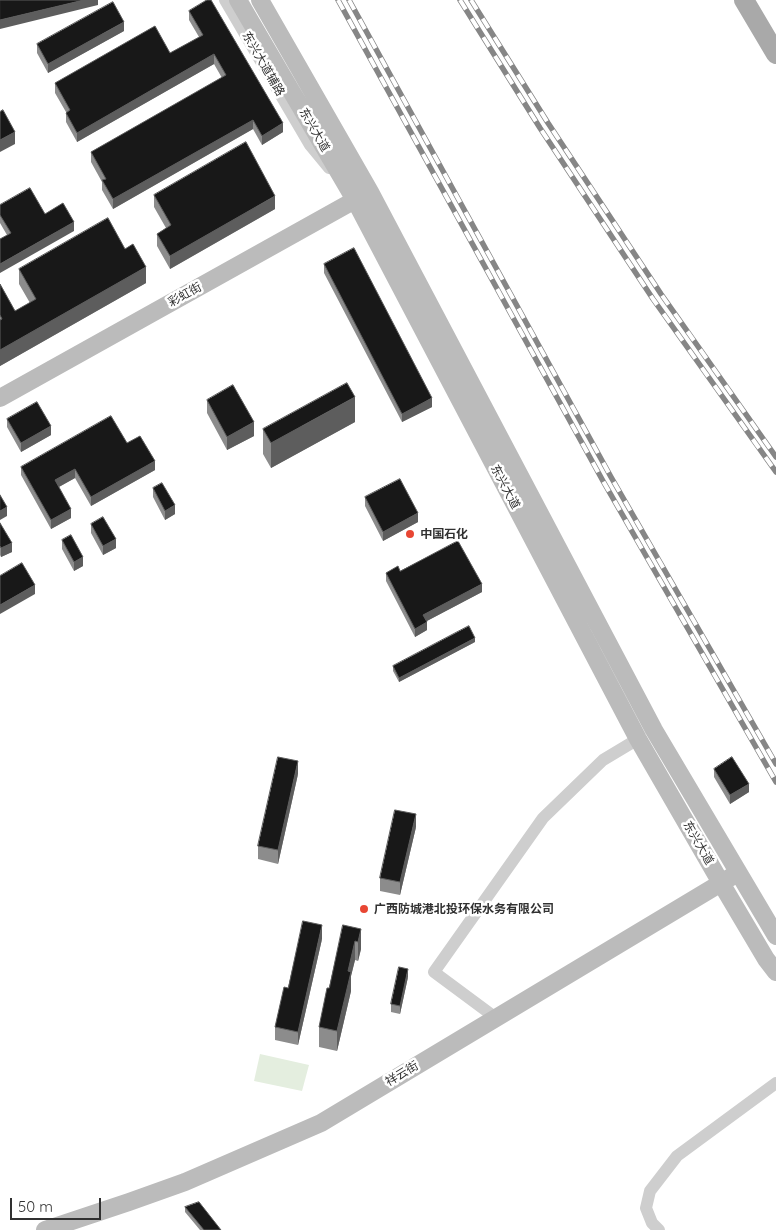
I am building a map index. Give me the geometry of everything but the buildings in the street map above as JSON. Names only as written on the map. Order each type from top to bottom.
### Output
[{"type":"main road","name":"东兴大道","points":[[238,0],[242,19],[280,72],[362,196],[654,730],[776,936]]},
{"type":"main road","name":"东兴大道","points":[[260,0],[362,196],[638,739],[766,959],[776,972]]},
{"type":"main road","points":[[744,0],[776,54]]},
{"type":"main road","name":"彩虹街","points":[[0,398],[362,196]]},
{"type":"main road","name":"祥云街","points":[[45,1230],[185,1182],[320,1123],[738,872]]},
{"type":"street","name":"东兴大道辅路","points":[[225,0],[242,19],[310,145],[362,196]]},
{"type":"street","points":[[280,72],[282,96]]},
{"type":"street","points":[[496,1018],[434,972],[543,818],[603,760],[638,739]]},
{"type":"street","points":[[659,1230],[652,1223],[646,1208],[650,1192],[677,1156],[776,1083]]},
{"type":"green space","points":[[260,1054],[309,1065],[302,1091],[254,1081]]},
{"type":"railway","points":[[338,0],[603,481],[776,782]]},
{"type":"railway","points":[[349,0],[611,477],[776,764]]},
{"type":"railway","points":[[460,0],[540,128],[653,299],[776,472]]},
{"type":"railway","points":[[471,0],[548,123],[661,294],[776,457]]},
{"type":"place","name":"中国石化","points":[[410,534]]},
{"type":"place","name":"广西防城港北投环保水务有限公司","points":[[364,909]]}]
